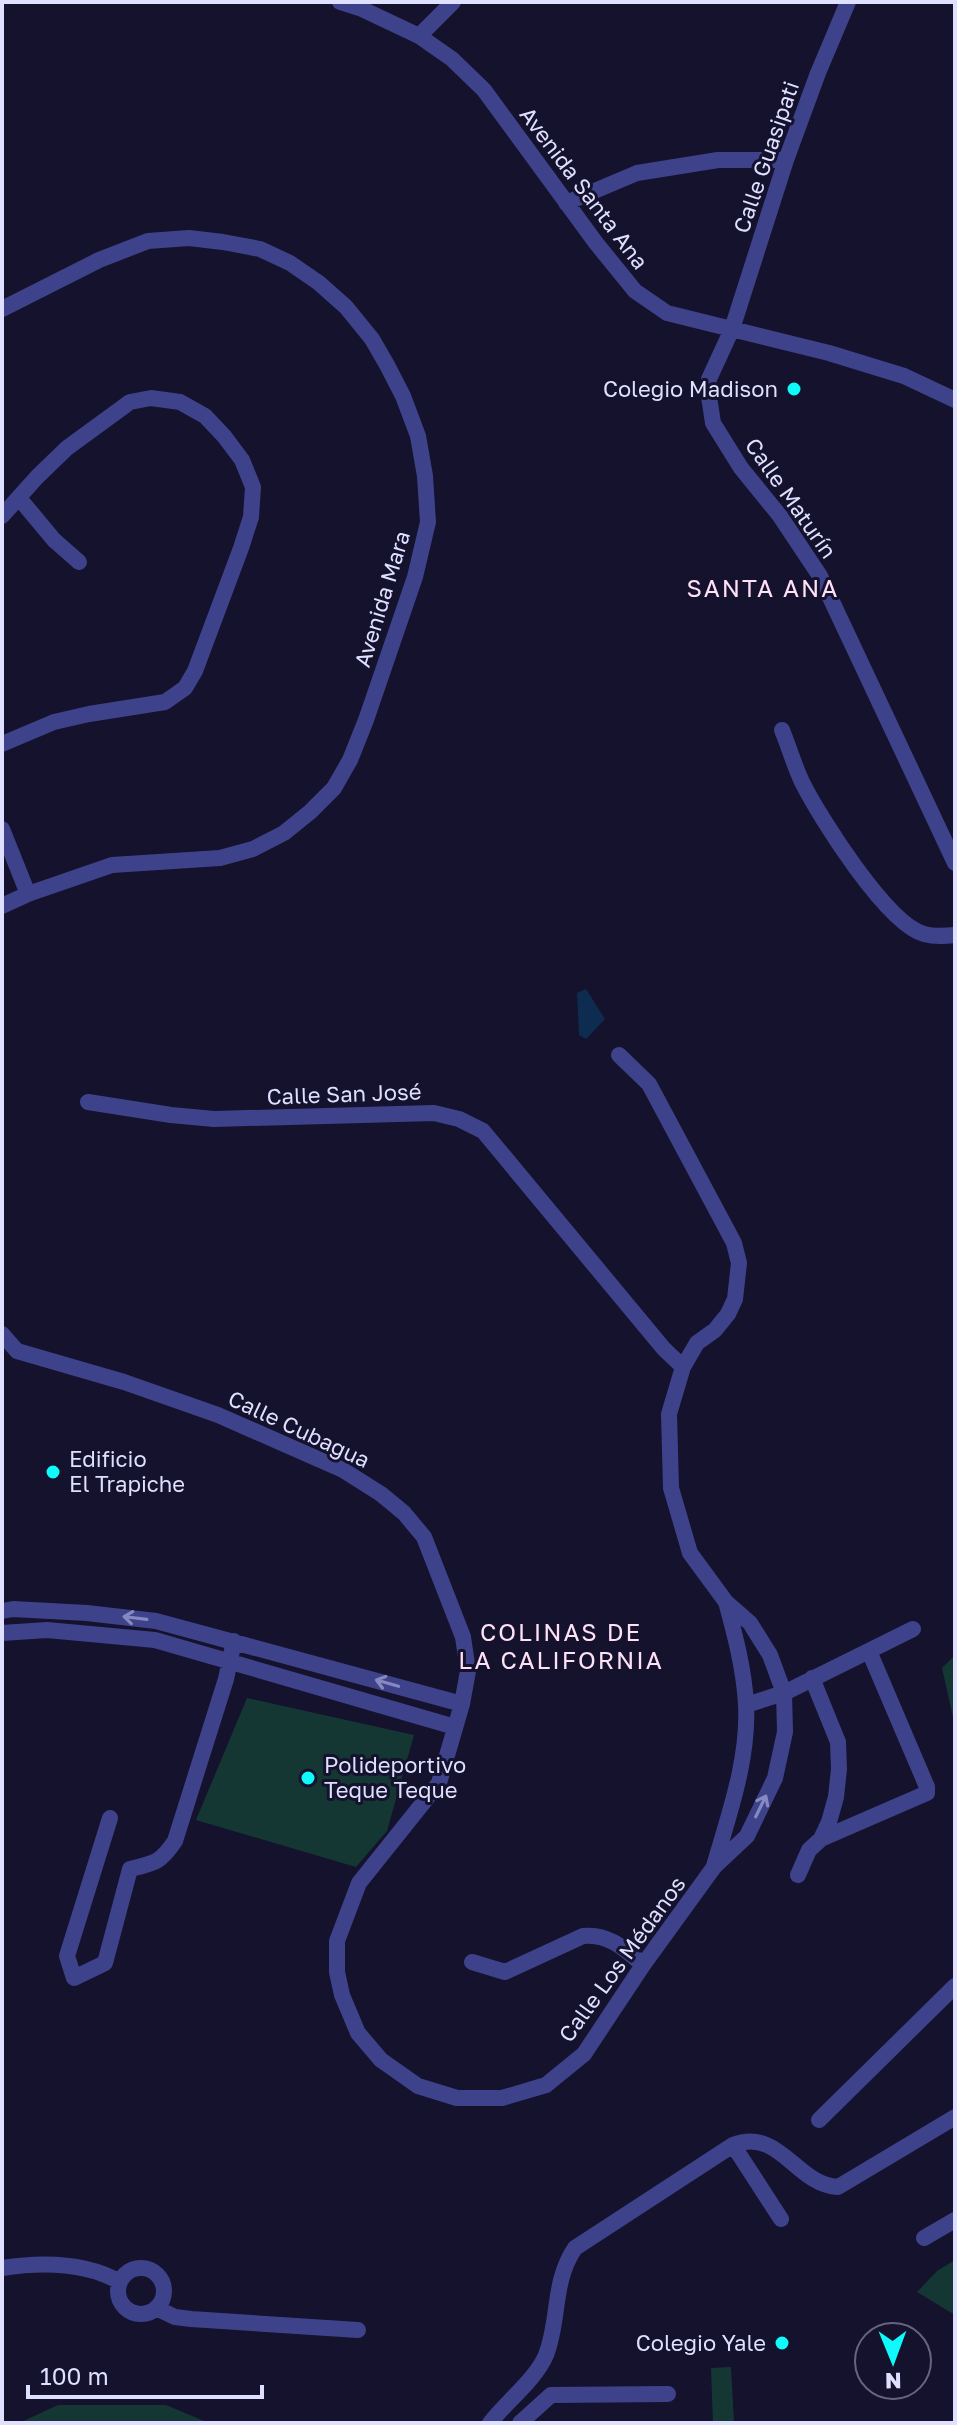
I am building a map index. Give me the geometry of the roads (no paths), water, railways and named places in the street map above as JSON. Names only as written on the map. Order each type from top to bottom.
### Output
[{"type":"street","name":"Avenida Santa Ana","points":[[340,2],[419,36],[452,59],[484,90],[635,291],[667,313],[829,353],[904,376],[955,400]]},
{"type":"street","points":[[419,36],[453,2]]},
{"type":"street","name":"Calle Guasipati","points":[[732,329],[786,160],[848,2]]},
{"type":"street","points":[[566,203],[637,173],[718,160],[786,160]]},
{"type":"street","name":"Avenida Mara","points":[[2,309],[99,260],[148,241],[189,238],[223,242],[260,249],[290,263],[346,307],[372,339],[387,365],[418,436],[428,522],[415,577],[350,760],[334,788],[310,812],[284,833],[253,849],[220,858],[112,865],[2,906]]},
{"type":"street","name":"Calle Maturín","points":[[732,329],[709,379],[713,423],[741,468],[780,516],[820,576],[955,863]]},
{"type":"street","points":[[2,516],[47,467],[101,422],[130,402],[151,398],[180,402],[205,416],[242,460],[253,487],[251,517],[241,548],[195,671],[185,688],[165,702],[54,722],[2,744]]},
{"type":"street","points":[[19,498],[54,540],[79,562]]},
{"type":"street","points":[[782,730],[803,783],[878,898],[896,917],[922,934],[955,935]]},
{"type":"street","points":[[2,829],[28,894]]},
{"type":"street","name":"Calle Los Médanos","points":[[455,1727],[439,1783],[359,1883],[337,1941],[337,1972],[342,1995],[358,2033],[381,2060],[418,2086],[457,2098],[502,2098],[546,2085],[584,2054],[714,1867],[747,1836],[775,1778],[785,1732],[784,1693],[770,1655],[750,1623],[726,1602],[690,1553],[671,1488],[669,1414],[683,1367],[697,1343],[715,1330],[728,1314],[735,1299],[739,1263],[734,1243],[649,1084],[619,1055]]},
{"type":"street","name":"Calle San José","points":[[88,1102],[214,1119],[434,1113],[459,1119],[483,1131],[671,1357],[683,1367]]},
{"type":"street","name":"Calle Cubagua","points":[[2,1334],[10,1353],[124,1382],[218,1415],[343,1470],[404,1513],[424,1537],[463,1637],[468,1671],[455,1727]]},
{"type":"street","name":"Calle Los Médanos","points":[[714,1867],[743,1753],[746,1705],[739,1653],[726,1602]]},
{"type":"street","points":[[2,1611],[87,1613],[156,1621],[462,1704]]},
{"type":"street","points":[[746,1705],[784,1693],[913,1629]]},
{"type":"street","points":[[2,1633],[47,1630],[155,1640],[455,1727]]},
{"type":"street","points":[[110,1818],[67,1956],[72,1977],[76,1979],[105,1963],[130,1869],[150,1865],[163,1858],[175,1841],[234,1641]]},
{"type":"street","points":[[798,1875],[809,1850],[821,1839],[927,1793],[915,1757],[869,1651]]},
{"type":"street","points":[[812,1678],[838,1742],[836,1797],[821,1839]]},
{"type":"street","points":[[472,1962],[505,1972],[583,1936],[596,1934],[606,1937],[643,1965]]},
{"type":"street","points":[[819,2120],[955,1986]]},
{"type":"street","points":[[490,2423],[540,2366],[547,2353],[560,2277],[575,2248],[733,2145],[748,2140],[769,2145],[816,2181],[828,2187],[838,2187],[955,2117]]},
{"type":"street","points":[[733,2145],[781,2219]]},
{"type":"street","points":[[924,2238],[955,2220]]},
{"type":"street","points":[[2,2268],[34,2264],[74,2266],[104,2273],[120,2282]]},
{"type":"street","points":[[152,2270],[164,2288],[161,2303],[142,2313],[128,2309],[119,2297],[120,2282],[130,2271],[152,2270]]},
{"type":"street","points":[[156,2308],[175,2317],[191,2319],[358,2330]]},
{"type":"street","points":[[520,2423],[551,2395],[668,2394]]},
{"type":"water","points":[[586,989],[605,1019],[586,1039],[579,1035],[577,993]]},
{"type":"place","name":"Colegio Madison","points":[[794,389]]},
{"type":"place","name":"Edificio El Trapiche","points":[[53,1472]]},
{"type":"place","name":"Polideportivo Teque Teque","points":[[308,1778]]},
{"type":"place","name":"Colegio Yale","points":[[782,2343]]},
{"type":"district","name":"SANTA ANA","points":[[763,589]]},
{"type":"district","name":"COLINAS DE LA CALIFORNIA","points":[[561,1647]]}]
